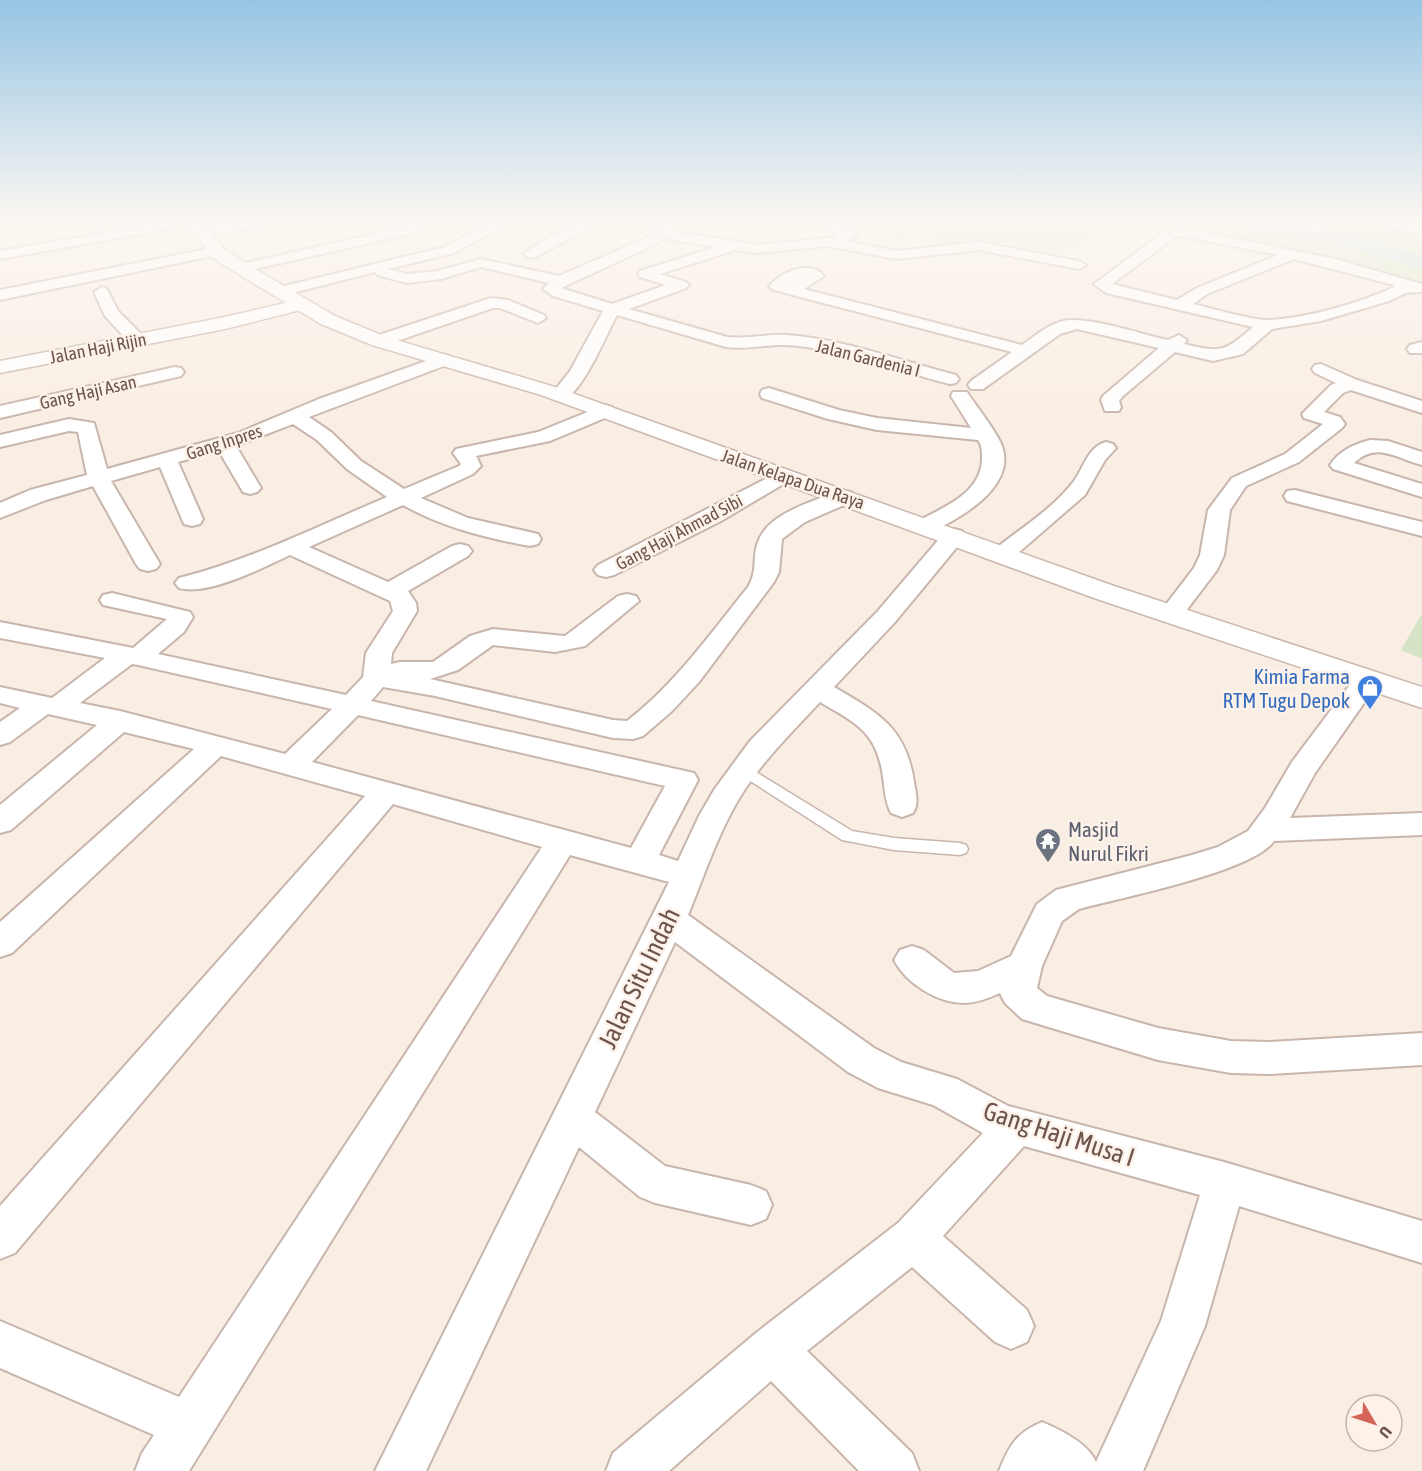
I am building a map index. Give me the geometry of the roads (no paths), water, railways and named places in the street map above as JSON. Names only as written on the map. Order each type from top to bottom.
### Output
[{"type":"main road","name":"Jalan Kelapa Dua Raya","points":[[281,291],[328,320],[378,341],[560,395],[1170,615],[1422,698]]},
{"type":"main road","name":"Jalan Haji Rijin","points":[[0,367],[225,323],[302,304]]},
{"type":"street","points":[[0,295],[27,290]]},
{"type":"street","points":[[281,291],[287,290]]},
{"type":"street","name":"Jalan Gardenia I","points":[[553,290],[735,344],[785,340],[808,350],[958,386]]},
{"type":"street","points":[[560,395],[578,373],[612,309],[669,290]]},
{"type":"street","points":[[790,290],[1019,349]]},
{"type":"street","points":[[1113,290],[1268,325]]},
{"type":"street","points":[[1180,305],[1205,290]]},
{"type":"street","points":[[1019,349],[1049,317],[1060,317],[1174,343],[1213,356],[1224,355],[1237,350],[1261,328],[1268,325],[1321,316],[1405,290]]},
{"type":"street","points":[[102,292],[111,313],[137,340]]},
{"type":"street","points":[[378,341],[491,303],[502,303],[538,318]]},
{"type":"street","points":[[940,531],[985,486],[993,453],[986,435],[958,386],[1019,349],[1078,320]]},
{"type":"street","points":[[1112,407],[1110,400],[1112,397],[1174,343]]},
{"type":"street","name":"Gang Inpres","points":[[0,510],[38,495],[98,477],[225,444],[442,360]]},
{"type":"street","points":[[1321,369],[1351,384],[1422,407]]},
{"type":"street","name":"Gang Haji Asan","points":[[0,412],[175,372]]},
{"type":"street","points":[[1170,615],[1205,570],[1212,555],[1219,510],[1239,482],[1292,458],[1332,427],[1335,424],[1333,422],[1311,414],[1336,389],[1351,384]]},
{"type":"street","points":[[769,394],[835,415],[878,424],[986,435]]},
{"type":"street","points":[[187,583],[224,574],[291,547],[471,466],[464,453],[543,437],[605,411]]},
{"type":"street","points":[[294,416],[321,433],[352,464],[404,497],[469,526],[530,539]]},
{"type":"street","points":[[0,441],[63,426],[87,427],[98,477],[148,564]]},
{"type":"street","points":[[225,444],[250,488]]},
{"type":"street","points":[[1422,459],[1371,444],[1353,452],[1340,465],[1422,491]]},
{"type":"street","points":[[1003,554],[1052,515],[1080,488],[1096,456],[1106,448]]},
{"type":"street","points":[[168,460],[192,519]]},
{"type":"street","points":[[377,673],[613,729],[633,730],[649,717],[705,659],[758,589],[768,569],[767,550],[772,536],[792,521],[813,486]]},
{"type":"street","name":"Gang Haji Ahmad Sibi","points":[[606,570],[713,516],[813,486]]},
{"type":"street","points":[[1295,496],[1422,529]]},
{"type":"street","name":"Jalan Situ Indah","points":[[400,1471],[669,919],[714,816],[743,769],[760,748],[885,618],[940,531]]},
{"type":"street","points":[[291,547],[399,596],[404,603],[405,611],[379,653],[377,673],[352,706],[291,765]]},
{"type":"street","points":[[389,592],[460,551]]},
{"type":"street","points":[[0,736],[132,656],[175,627],[181,617],[112,600]]},
{"type":"street","points":[[377,673],[420,672],[437,669],[452,662],[477,643],[494,637],[542,645],[567,644],[576,640],[627,601]]},
{"type":"street","points":[[0,630],[132,656],[683,780],[639,862]]},
{"type":"street","points":[[1367,680],[1302,769],[1267,830],[1259,839],[1229,855],[1197,866],[1068,899],[1049,913],[1024,966],[1018,993],[1035,1008],[1158,1044],[1231,1057],[1269,1058],[1422,1049]]},
{"type":"street","points":[[818,689],[870,723],[885,737],[894,755],[902,806]]},
{"type":"street","points":[[0,695],[120,720],[216,745],[688,875]]},
{"type":"street","points":[[0,822],[120,720]]},
{"type":"street","points":[[0,943],[216,745]]},
{"type":"street","points":[[0,1238],[386,792]]},
{"type":"street","points":[[1267,830],[1422,824]]},
{"type":"street","points":[[160,1471],[562,842]]},
{"type":"street","name":"Gang Haji Musa I","points":[[669,919],[861,1060],[892,1076],[943,1091],[999,1121],[1224,1182],[1422,1242]]},
{"type":"street","points":[[912,960],[942,983],[961,989],[985,985],[1024,966]]},
{"type":"street","points":[[572,1118],[655,1183],[751,1205]]},
{"type":"street","points":[[631,1471],[772,1349],[913,1238],[1016,1126]]},
{"type":"street","points":[[1118,1471],[1182,1326],[1224,1182]]},
{"type":"street","points":[[913,1238],[1011,1326]]},
{"type":"street","points":[[0,1344],[189,1426]]},
{"type":"street","points":[[772,1349],[894,1471]]},
{"type":"street","points":[[1024,1471],[1042,1447],[1075,1471]]},
{"type":"lane","points":[[743,769],[848,836],[894,844],[960,849]]},
{"type":"place","name":"Kimia Farma RTM Tugu Depok","points":[[1370,711]]},
{"type":"place","name":"Masjid Nurul Fikri","points":[[1048,864]]}]
